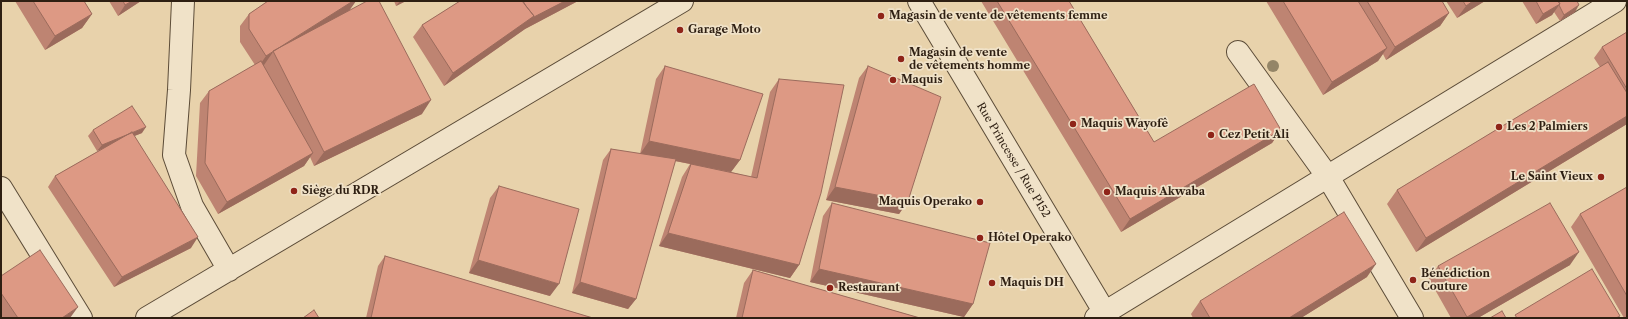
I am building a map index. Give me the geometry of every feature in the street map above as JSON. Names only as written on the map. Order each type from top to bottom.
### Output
[{"type":"street","points":[[183,1],[174,155],[192,206],[229,270]]},
{"type":"street","points":[[147,318],[682,1]]},
{"type":"street","name":"Rue Princesse / Rue P152","points":[[919,1],[1103,316]]},
{"type":"street","points":[[1103,316],[1615,1]]},
{"type":"street","points":[[1238,52],[1328,177],[1412,318]]},
{"type":"street","points":[[1,188],[81,318]]},
{"type":"building","points":[[33,1],[84,1],[92,14],[55,36]]},
{"type":"building","points":[[123,1],[132,1],[125,5]]},
{"type":"building","points":[[268,1],[353,1],[266,56],[249,29],[249,14]]},
{"type":"building","points":[[367,1],[379,1],[431,100],[324,152],[273,51]]},
{"type":"building","points":[[460,1],[522,1],[534,16],[453,73],[422,25]]},
{"type":"building","points":[[523,1],[565,1],[532,18],[534,16]]},
{"type":"building","points":[[997,1],[1069,1],[1154,142],[1254,84],[1281,130],[1130,219]]},
{"type":"building","points":[[1283,1],[1358,1],[1387,48],[1332,82]]},
{"type":"building","points":[[1367,1],[1442,1],[1449,13],[1395,47]]},
{"type":"building","points":[[1463,1],[1473,1],[1466,6]]},
{"type":"building","points":[[1536,1],[1558,1],[1560,4],[1543,14]]},
{"type":"building","points":[[1558,1],[1577,1],[1579,5],[1564,15]]},
{"type":"building","points":[[1627,32],[1627,89],[1602,47]]},
{"type":"building","points":[[261,61],[313,153],[227,202],[205,163],[209,91]]},
{"type":"building","points":[[1608,62],[1627,93],[1627,116],[1426,238],[1397,190]]},
{"type":"building","points":[[665,66],[763,94],[740,160],[649,141]]},
{"type":"building","points":[[868,66],[941,97],[908,201],[835,187]]},
{"type":"building","points":[[779,79],[844,85],[821,193],[799,265],[668,233],[691,164],[757,178]]},
{"type":"building","points":[[132,106],[146,127],[102,145],[93,130]]},
{"type":"building","points":[[132,132],[198,237],[122,277],[55,176]]},
{"type":"building","points":[[611,149],[676,159],[636,299],[580,282]]},
{"type":"building","points":[[499,186],[579,209],[559,284],[478,260]]},
{"type":"building","points":[[1627,187],[1627,296],[1580,214]]},
{"type":"building","points":[[832,203],[990,243],[973,304],[819,269]]},
{"type":"building","points":[[1550,203],[1579,252],[1467,317],[1438,266]]},
{"type":"building","points":[[1344,212],[1376,264],[1289,318],[1210,318],[1200,301]]},
{"type":"building","points":[[40,250],[78,307],[62,318],[18,318],[1,293],[1,276]]},
{"type":"building","points":[[385,256],[593,318],[371,318]]},
{"type":"building","points":[[1592,269],[1620,316],[1616,318],[1517,318],[1515,315]]},
{"type":"building","points":[[753,270],[920,318],[742,318]]},
{"type":"building","points":[[314,310],[319,318],[303,318]]},
{"type":"building","points":[[1502,311],[1506,318],[1490,318]]},
{"type":"place","name":"Magasin de vente de vêtements femme","points":[[881,16]]},
{"type":"place","name":"Garage Moto","points":[[680,30]]},
{"type":"place","name":"Magasin de vente de vêtements homme","points":[[901,59]]},
{"type":"place","name":"Maquis","points":[[893,80]]},
{"type":"place","name":"Maquis Wayofê","points":[[1073,124]]},
{"type":"place","name":"Les 2 Palmiers","points":[[1499,127]]},
{"type":"place","name":"Cez Petit Ali","points":[[1211,135]]},
{"type":"place","name":"Le Saint Vieux","points":[[1601,177]]},
{"type":"place","name":"Siège du RDR","points":[[294,191]]},
{"type":"place","name":"Maquis Akwaba","points":[[1107,192]]},
{"type":"place","name":"Maquis Operako","points":[[980,202]]},
{"type":"place","name":"Hôtel Operako","points":[[980,238]]},
{"type":"place","name":"Bénédiction Couture","points":[[1413,280]]},
{"type":"place","name":"Maquis DH","points":[[992,283]]},
{"type":"place","name":"Restaurant","points":[[830,288]]}]
